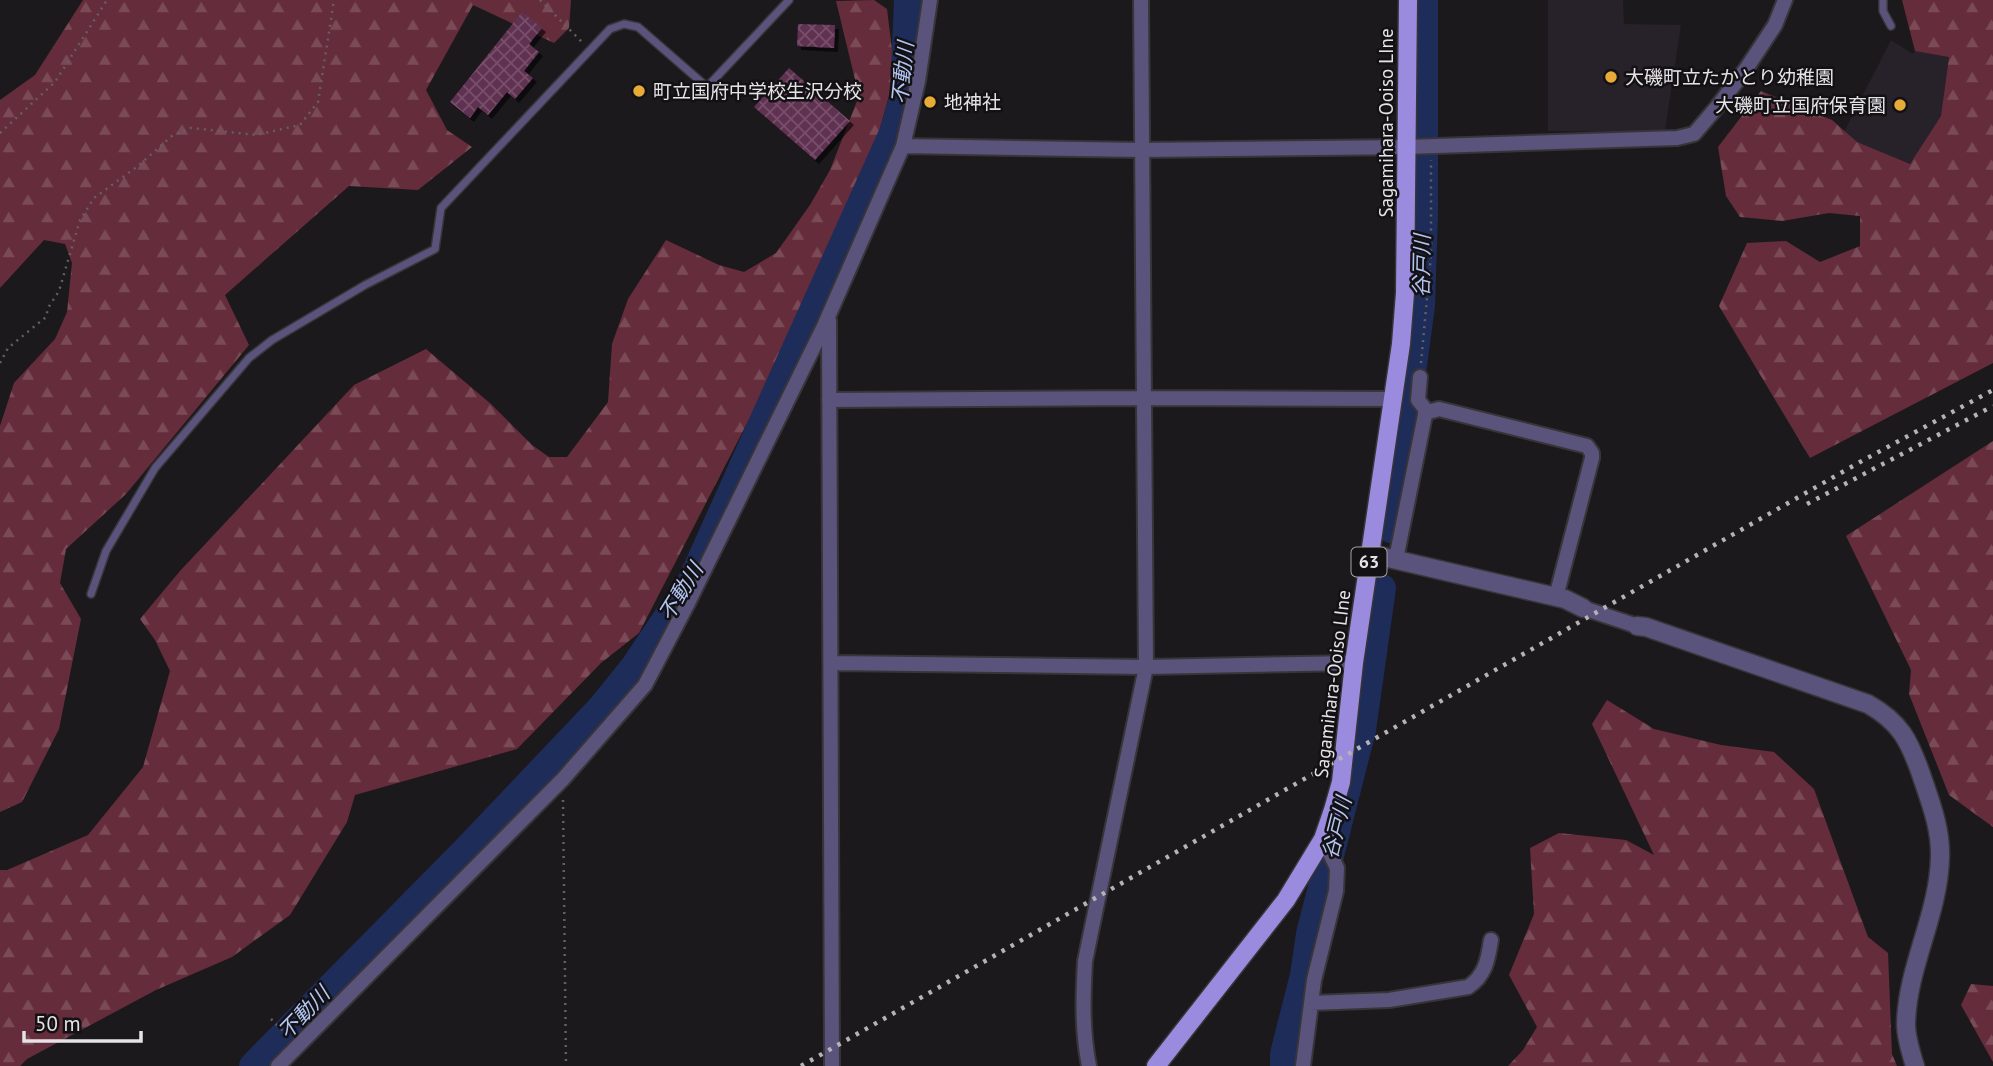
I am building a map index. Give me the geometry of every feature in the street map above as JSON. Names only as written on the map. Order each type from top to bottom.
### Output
[{"type":"main road","name":"Sagamihara-Ooiso LIne","points":[[1156,1066],[1286,900],[1326,844],[1341,782],[1354,663],[1394,398],[1420,146],[1408,0]]},
{"type":"street","points":[[278,1066],[563,779],[645,685],[688,603],[829,311],[903,146],[925,46],[930,0]]},
{"type":"street","points":[[1090,1066],[1085,1047],[1085,961],[1146,667],[1141,0]]},
{"type":"street","points":[[903,146],[1142,150],[1420,146],[1677,138],[1694,134],[1746,69],[1775,25],[1785,0]]},
{"type":"street","points":[[829,311],[832,1066]]},
{"type":"street","points":[[1396,559],[1426,410],[1419,400],[1420,377]]},
{"type":"street","points":[[829,400],[1394,398]]},
{"type":"street","points":[[1425,413],[1438,409],[1587,446],[1590,450],[1592,458],[1556,597]]},
{"type":"street","points":[[1371,554],[1556,597],[1868,704],[1886,714],[1900,729],[1910,747],[1934,811],[1940,857],[1937,883],[1910,996],[1906,1026],[1915,1066]]},
{"type":"street","points":[[832,663],[1146,667],[1354,663]]},
{"type":"street","points":[[1303,1066],[1311,1003],[1336,891],[1337,868],[1326,844]]},
{"type":"street","points":[[1311,1003],[1389,1000],[1468,987],[1483,972],[1489,957],[1491,940]]},
{"type":"lane","points":[[90,594],[106,551],[155,468],[249,359],[272,340],[435,248],[441,208],[610,29],[624,24],[638,27],[707,87],[789,0]]},
{"type":"lane","points":[[1883,0],[1883,11],[1891,26]]},
{"type":"path","points":[[0,133],[55,82],[107,0]]},
{"type":"path","points":[[0,363],[8,348],[46,317],[48,308],[59,291],[80,220],[94,198],[138,166],[173,135],[191,128],[256,135],[300,125],[318,102],[334,0]]},
{"type":"path","points":[[540,0],[590,50]]},
{"type":"path","points":[[1420,146],[1431,255],[1420,377]]},
{"type":"path","points":[[563,779],[566,1066]]},
{"type":"shaded area","name":"大磯町立たかとり幼稚園","points":[[1548,0],[1623,0],[1624,24],[1681,25],[1665,130],[1548,131]]},
{"type":"shaded area","name":"大磯町立国府保育園","points":[[1891,40],[1913,54],[1927,47],[1949,57],[1940,126],[1909,164],[1842,136]]},
{"type":"green space","points":[[83,0],[571,0],[569,28],[554,43],[473,5],[426,90],[447,130],[472,147],[418,190],[349,186],[225,295],[249,345],[126,494],[66,549],[60,583],[81,619],[59,729],[22,802],[0,812],[0,426],[14,383],[55,339],[67,312],[72,263],[65,244],[44,240],[0,288],[0,100],[35,75]]},
{"type":"green space","points":[[874,0],[887,9],[895,74],[871,161],[778,363],[639,633],[601,663],[517,749],[355,795],[347,822],[290,915],[232,957],[156,990],[27,1059],[20,1066],[0,1066],[0,870],[7,870],[88,835],[143,767],[170,671],[155,640],[140,619],[180,571],[354,385],[426,349],[491,404],[532,445],[549,457],[567,457],[608,402],[612,344],[628,299],[666,240],[719,265],[744,272],[776,253],[810,205],[830,170],[859,96],[836,1]]},
{"type":"green space","points":[[1902,0],[1993,0],[1993,363],[1810,458],[1719,306],[1747,243],[1786,241],[1820,262],[1860,246],[1860,216],[1829,213],[1782,221],[1740,217],[1726,196],[1718,147],[1761,91],[1832,120],[1857,142],[1910,164],[1941,116],[1949,57],[1915,51]]},
{"type":"green space","points":[[1993,441],[1993,827],[1949,795],[1909,694],[1911,670],[1846,536]]},
{"type":"green space","points":[[1607,700],[1654,729],[1721,745],[1774,752],[1814,789],[1868,937],[1888,953],[1892,1054],[1897,1066],[1508,1066],[1523,1050],[1537,1027],[1509,975],[1534,914],[1530,848],[1559,833],[1626,840],[1654,855],[1592,724]]},
{"type":"green space","points":[[1971,984],[1993,986],[1993,1062],[1961,1005]]},
{"type":"building","points":[[522,12],[542,28],[529,44],[539,52],[524,71],[533,78],[515,99],[507,92],[488,115],[478,107],[470,118],[450,102]]},
{"type":"building","points":[[798,24],[835,25],[834,48],[797,46]]},
{"type":"building","points":[[789,68],[850,121],[815,160],[754,107]]},
{"type":"waterway","name":"不動川","points":[[253,1066],[466,850],[601,708],[634,667],[691,582],[893,133],[904,96],[908,0]]},
{"type":"waterway","name":"谷戸川","points":[[1391,529],[1421,306],[1424,0]]},
{"type":"waterway","name":"谷戸川","points":[[1284,1066],[1284,1054],[1304,975],[1310,934],[1362,730],[1382,588]]},
{"type":"railway","points":[[801,1066],[1860,462],[1993,390]]},
{"type":"railway","points":[[1807,504],[1993,406]]},
{"type":"place","name":"大磯町立たかとり幼稚園","points":[[1611,77]]},
{"type":"place","name":"町立国府中学校生沢分校","points":[[639,91]]},
{"type":"place","name":"地神社","points":[[930,102]]},
{"type":"place","name":"大磯町立国府保育園","points":[[1900,105]]}]
